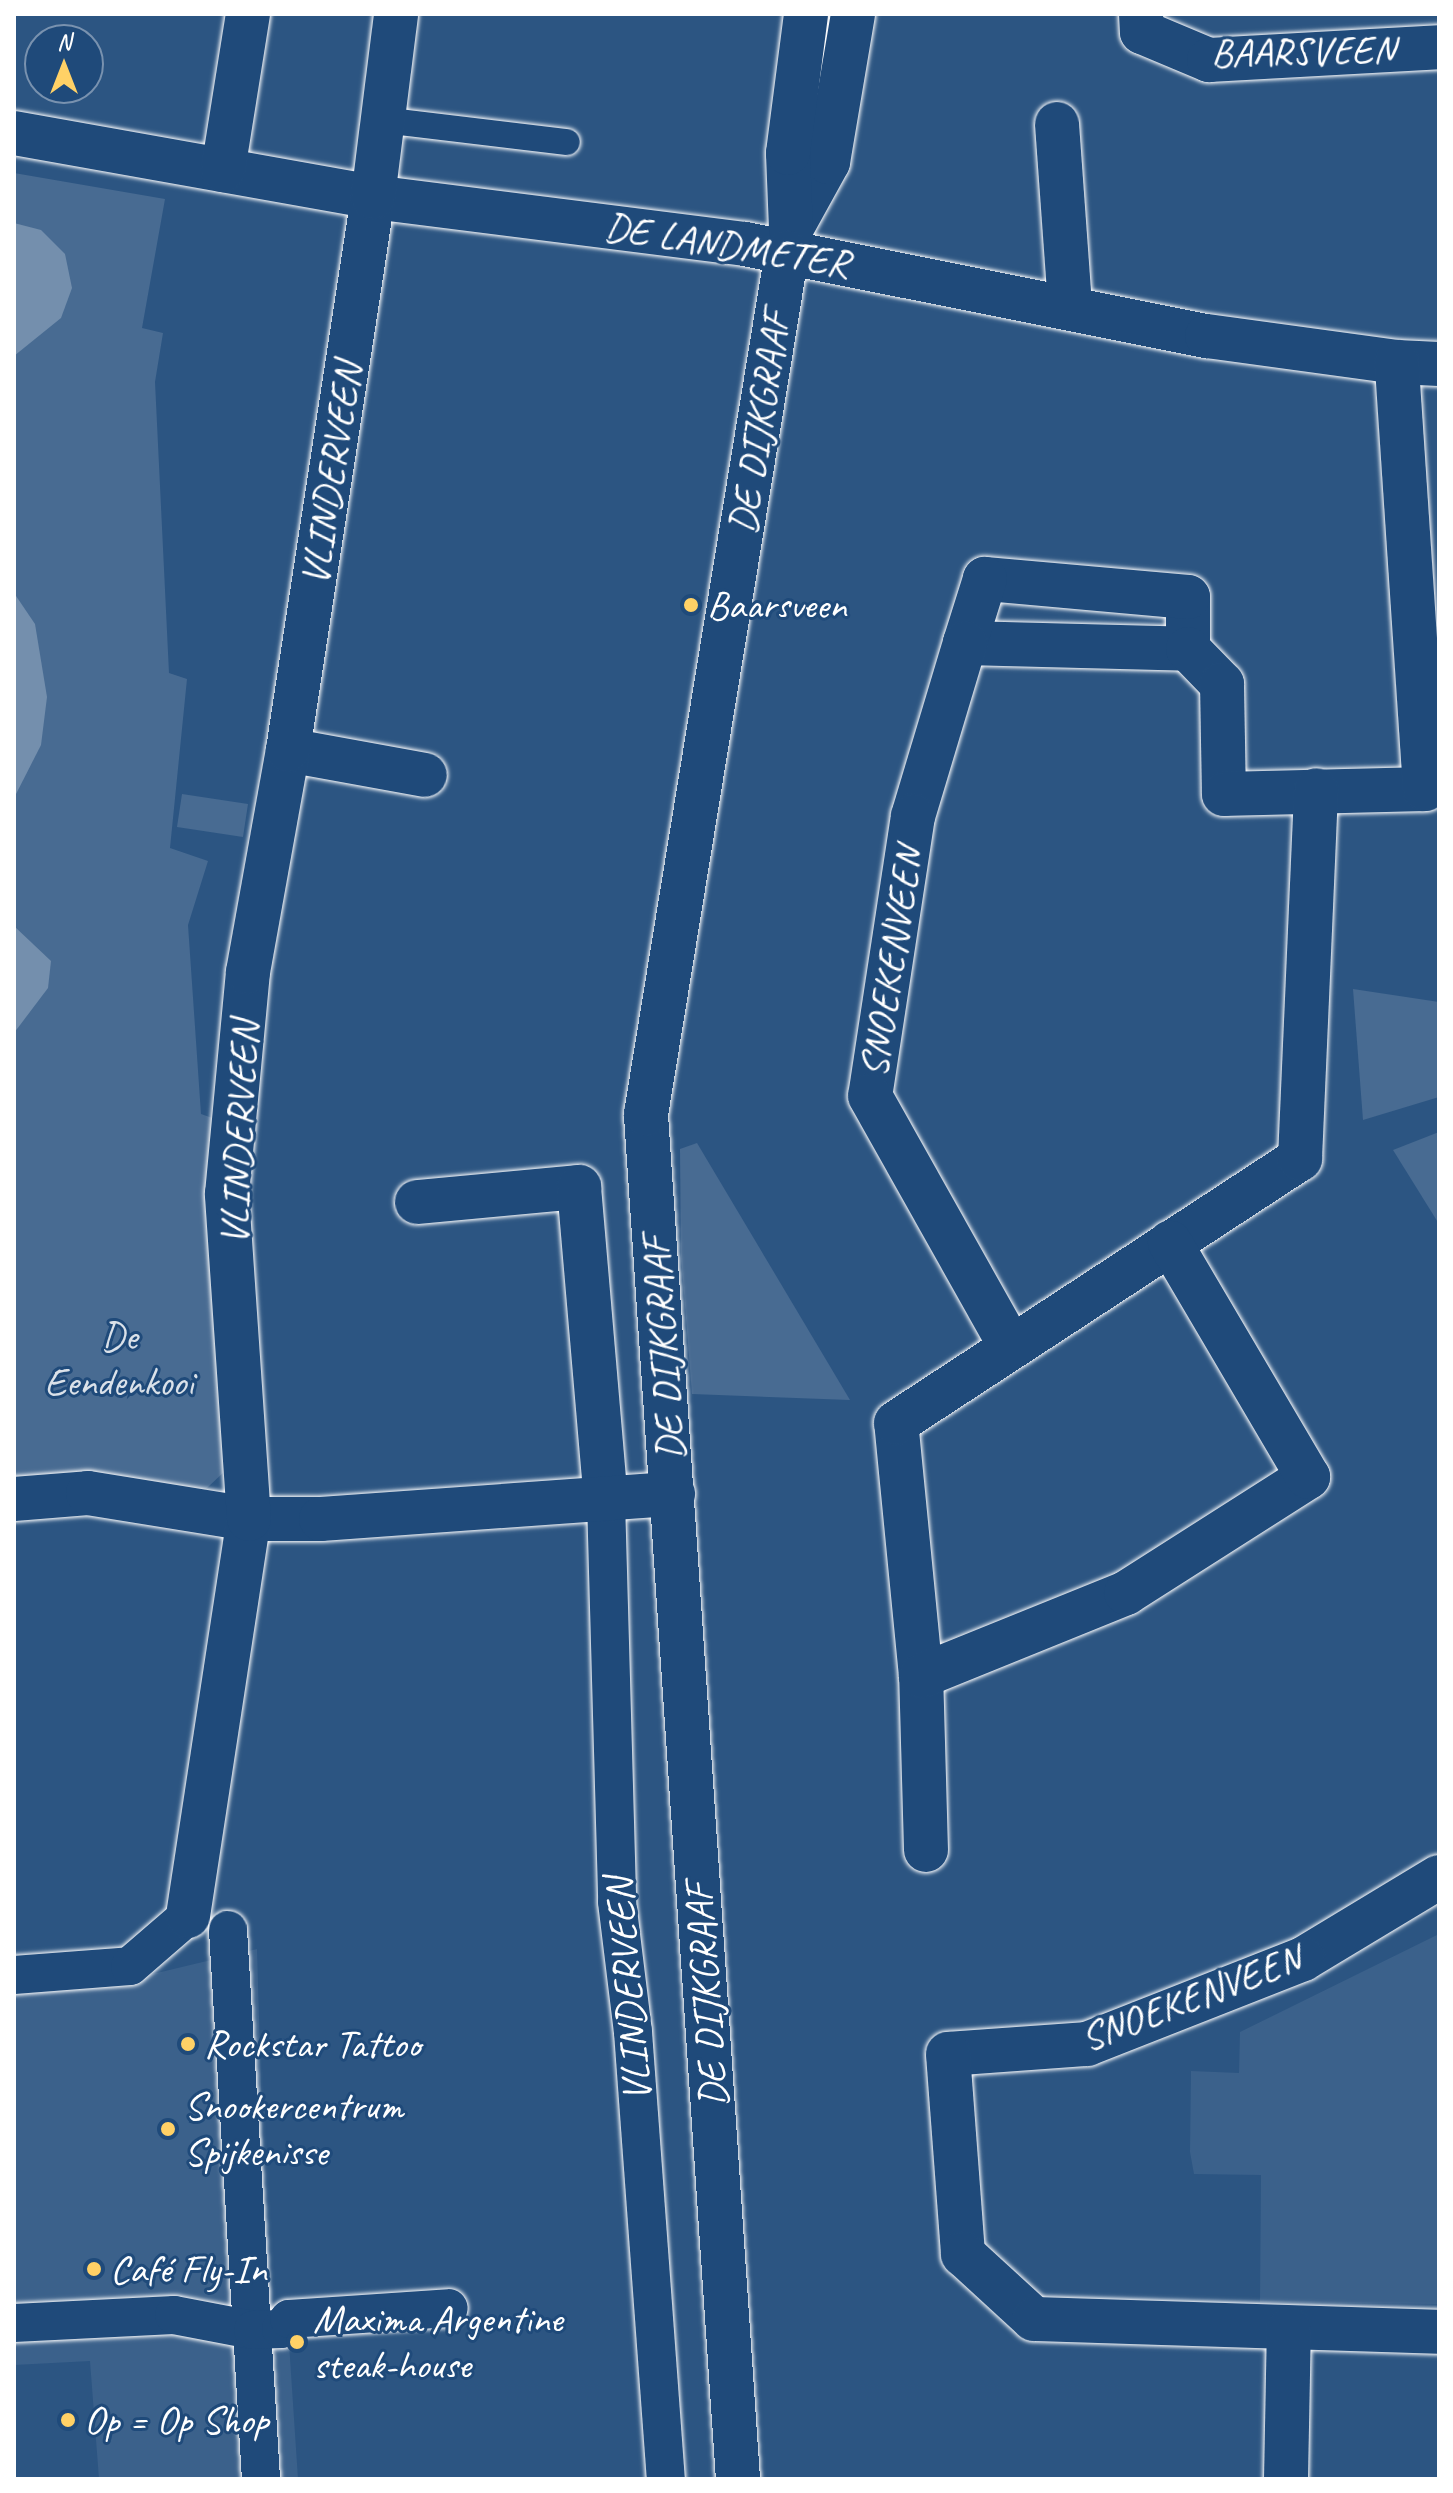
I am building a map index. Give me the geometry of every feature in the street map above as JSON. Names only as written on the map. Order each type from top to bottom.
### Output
[{"type":"street","points":[[223,170],[248,14]]},
{"type":"street","name":"VLINDERVEEN","points":[[14,1975],[130,1966],[188,1916],[249,1519],[227,1194],[248,972],[288,750],[373,197],[396,14]]},
{"type":"street","name":"DE DIJKGRAAF","points":[[738,2479],[646,1114],[789,240],[788,153],[806,14]]},
{"type":"street","name":"DE DIJKGRAAF","points":[[789,240],[828,162],[853,14]]},
{"type":"street","name":"BAARSVEEN","points":[[1141,14],[1142,32],[1209,60],[1439,47]]},
{"type":"street","points":[[1057,124],[1070,306]]},
{"type":"street","name":"DE LANDMETER","points":[[14,133],[373,197],[685,234],[789,240],[1207,336],[1418,363]]},
{"type":"street","points":[[965,643],[1188,649],[1222,684],[1224,794],[1316,790],[1432,794],[1418,363]]},
{"type":"street","name":"SNOEKENVEEN","points":[[1011,1347],[870,1096],[913,816],[985,579],[1188,597],[1188,649]]},
{"type":"street","points":[[288,750],[425,775]]},
{"type":"street","points":[[926,1850],[921,1676],[896,1423],[1300,1159],[1316,790]]},
{"type":"street","name":"VLINDERVEEN","points":[[417,1202],[579,1187],[606,1500],[617,1902],[633,2032],[666,2479]]},
{"type":"street","points":[[921,1676],[1126,1593],[1308,1477],[1170,1243]]},
{"type":"street","points":[[14,1499],[88,1493],[249,1519],[321,1519],[673,1494]]},
{"type":"street","name":"SNOEKENVEEN","points":[[1439,1877],[1303,1959],[1087,2044],[948,2054],[963,2254],[1034,2319],[1439,2332]]},
{"type":"street","points":[[228,1930],[261,2479]]},
{"type":"street","points":[[14,2323],[174,2315],[253,2330],[281,2329],[289,2319],[449,2308]]},
{"type":"street","points":[[1286,2479],[1289,2329]]},
{"type":"lane","points":[[382,120],[567,142]]},
{"type":"shaded area","points":[[14,223],[41,230],[65,254],[72,288],[61,318],[14,356]]},
{"type":"shaded area","points":[[14,593],[35,624],[47,697],[41,745],[14,798]]},
{"type":"shaded area","points":[[14,926],[51,961],[48,988],[14,1033]]},
{"type":"shaded area","points":[[1439,1934],[1439,2304],[1260,2302],[1261,2175],[1194,2174],[1190,2152],[1191,2071],[1239,2073],[1240,2032]]},
{"type":"shaded area","points":[[257,1949],[268,2321],[288,2328],[298,2479],[99,2479],[90,2361],[14,2365],[14,1986],[136,1978]]},
{"type":"green space","name":"De Eendenkooi","points":[[14,173],[165,199],[142,328],[163,333],[155,382],[169,673],[187,679],[170,848],[208,861],[188,925],[201,1114],[218,1120],[225,1471],[190,1504],[14,1498]]},
{"type":"green space","points":[[182,794],[248,804],[243,837],[177,827]]},
{"type":"green space","points":[[1353,989],[1439,1002],[1439,1097],[1363,1120]]},
{"type":"green space","points":[[1439,1132],[1439,1224],[1393,1150]]},
{"type":"green space","points":[[697,1143],[850,1400],[692,1394],[681,1255],[680,1149]]},
{"type":"place","name":"Baarsveen","points":[[691,605]]},
{"type":"place","name":"Rockstar Tattoo","points":[[188,2044]]},
{"type":"place","name":"Snookercentrum Spijkenisse","points":[[168,2129]]},
{"type":"place","name":"Café Fly-In","points":[[94,2269]]},
{"type":"place","name":"Maxima Argentine steak-house","points":[[297,2342]]},
{"type":"place","name":"Op = Op Shop","points":[[68,2420]]}]
